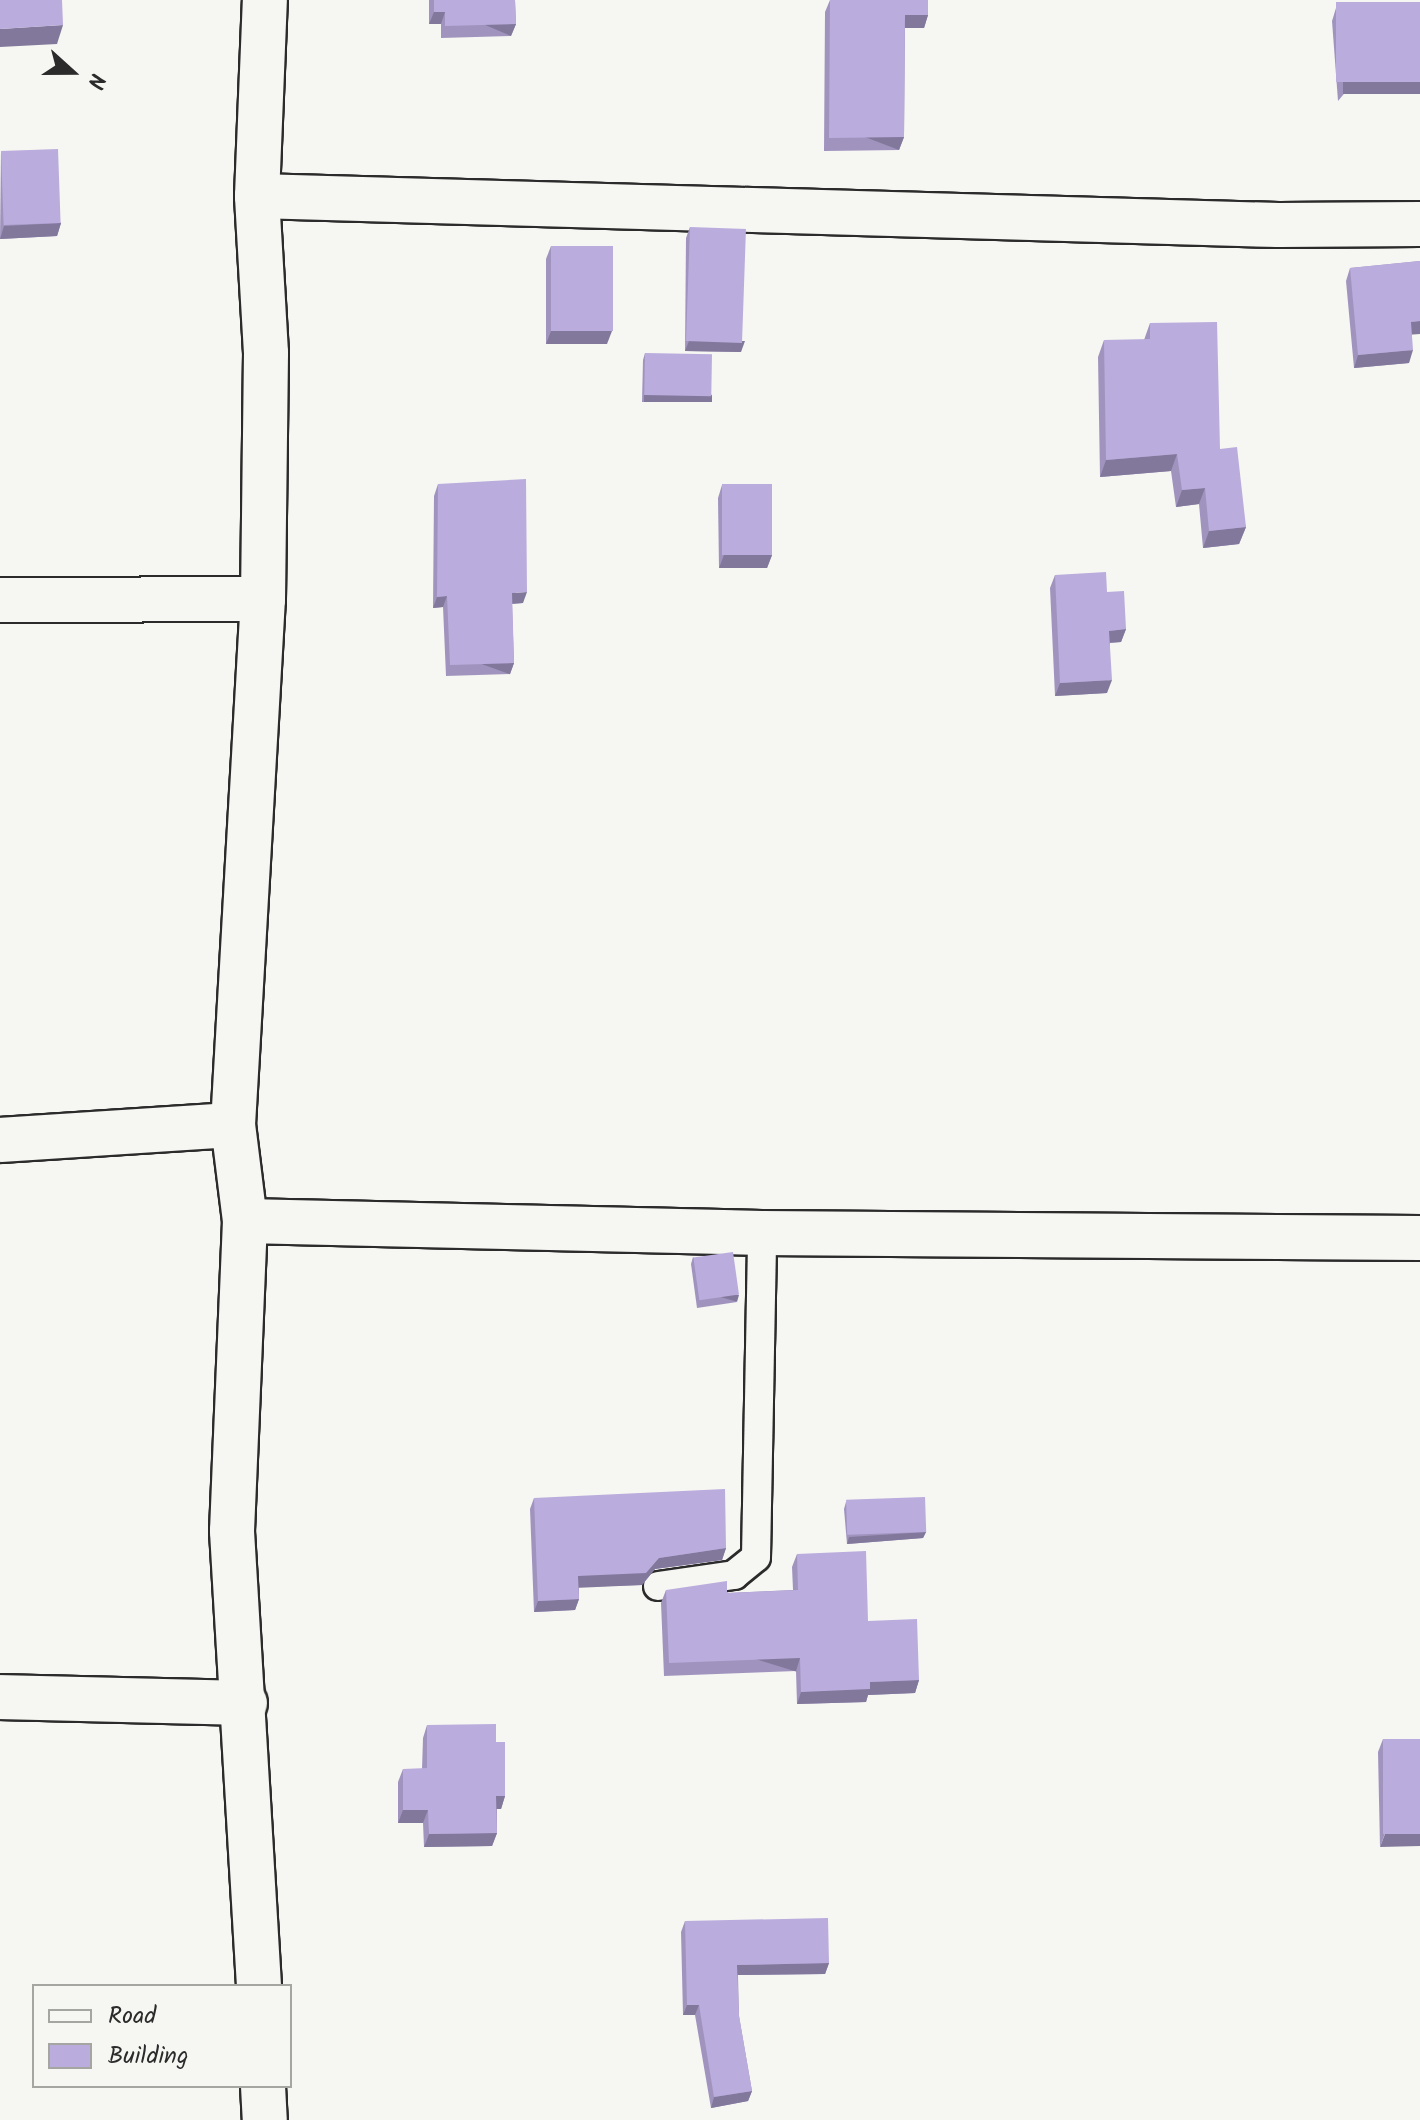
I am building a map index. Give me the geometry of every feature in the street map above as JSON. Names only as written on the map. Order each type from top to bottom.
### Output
[{"type":"street","points":[[259,1984],[245,1703],[232,1531],[245,1221],[233,1125],[263,599],[266,353],[257,196],[265,0]]},
{"type":"street","points":[[257,196],[1279,225],[1420,224]]},
{"type":"street","points":[[0,600],[263,599]]},
{"type":"street","points":[[0,1140],[233,1125]]},
{"type":"street","points":[[245,1221],[762,1233],[1420,1238]]},
{"type":"street","points":[[0,1697],[245,1703]]},
{"type":"street","points":[[263,2088],[265,2120]]},
{"type":"lane","points":[[658,1586],[686,1578],[734,1575],[756,1557],[762,1233]]},
{"type":"building","points":[[0,0],[62,0],[63,25],[0,29]]},
{"type":"building","points":[[434,0],[515,0],[516,24],[445,26],[445,12],[434,12]]},
{"type":"building","points":[[830,0],[928,0],[928,15],[905,15],[904,137],[829,138]]},
{"type":"building","points":[[1336,2],[1420,2],[1420,82],[1336,82]]},
{"type":"building","points":[[58,149],[61,223],[4,225],[1,151]]},
{"type":"building","points":[[690,227],[746,229],[742,343],[686,341]]},
{"type":"building","points":[[551,246],[613,246],[613,331],[551,331]]},
{"type":"building","points":[[1420,261],[1420,321],[1411,322],[1413,350],[1358,355],[1350,268]]},
{"type":"building","points":[[1217,322],[1220,449],[1237,447],[1246,527],[1209,531],[1205,488],[1182,490],[1177,454],[1106,460],[1104,340],[1150,339],[1150,323]]},
{"type":"building","points":[[645,353],[712,354],[711,396],[644,395]]},
{"type":"building","points":[[526,479],[527,592],[512,593],[514,663],[450,665],[447,596],[437,597],[438,484]]},
{"type":"building","points":[[722,484],[772,484],[772,555],[722,555]]},
{"type":"building","points":[[1106,572],[1107,592],[1124,591],[1126,629],[1109,631],[1112,680],[1060,683],[1055,575]]},
{"type":"building","points":[[733,1252],[739,1295],[699,1300],[693,1258]]},
{"type":"building","points":[[725,1489],[726,1548],[659,1558],[646,1573],[578,1576],[579,1599],[538,1601],[534,1498]]},
{"type":"building","points":[[925,1497],[926,1532],[847,1535],[846,1500]]},
{"type":"building","points":[[866,1551],[868,1621],[917,1619],[919,1680],[870,1682],[870,1689],[801,1692],[800,1658],[669,1663],[666,1590],[727,1581],[727,1593],[798,1590],[797,1554]]},
{"type":"building","points":[[496,1724],[496,1742],[505,1742],[505,1796],[496,1796],[497,1833],[429,1834],[428,1810],[403,1810],[403,1769],[427,1768],[427,1725]]},
{"type":"building","points":[[1383,1739],[1420,1739],[1420,1834],[1383,1834]]},
{"type":"building","points":[[828,1918],[829,1963],[737,1965],[739,2016],[752,2091],[714,2097],[699,2005],[687,2005],[685,1921]]}]
